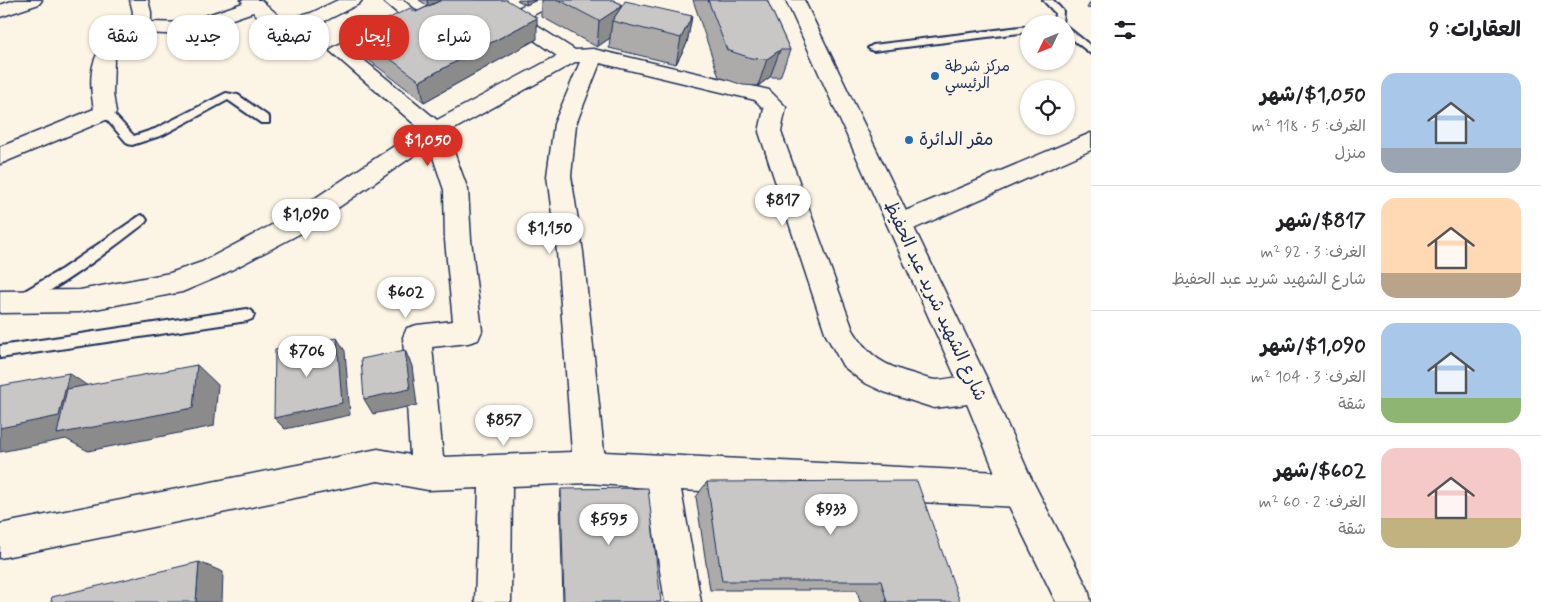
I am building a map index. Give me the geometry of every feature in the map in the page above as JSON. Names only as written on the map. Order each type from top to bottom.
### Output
[{"type":"street","points":[[0,11],[33,0]]},
{"type":"street","points":[[139,0],[144,15]]},
{"type":"street","points":[[157,28],[186,29],[253,3],[276,22],[293,25],[311,20],[353,0]]},
{"type":"street","points":[[391,0],[423,12],[340,51],[435,130],[456,190],[458,240],[468,331],[417,337],[428,474]]},
{"type":"street","points":[[485,0],[513,18],[582,56],[762,95],[775,107],[770,132],[840,335],[853,357],[874,373],[894,382],[934,394],[976,389]]},
{"type":"street","points":[[513,18],[548,0]]},
{"type":"street","name":"شارع الشهيد شريد عبد الحفيظ","points":[[795,0],[976,389],[1019,490],[1075,602]]},
{"type":"street","points":[[9,302],[80,301],[136,292],[172,284],[211,269],[294,225],[435,130],[582,56]]},
{"type":"street","points":[[582,56],[565,124],[559,176],[570,252],[589,467]]},
{"type":"street","points":[[4,149],[105,112],[102,94],[104,60]]},
{"type":"street","points":[[900,224],[1091,141]]},
{"type":"street","points":[[0,541],[378,464],[428,474],[589,467],[661,473],[1019,490]]},
{"type":"street","points":[[493,602],[496,472]]},
{"type":"street","points":[[661,473],[683,602]]},
{"type":"lane","points":[[1048,0],[1060,13],[1059,15]]},
{"type":"lane","points":[[874,48],[1020,30]]},
{"type":"lane","points":[[1075,37],[1091,51]]},
{"type":"lane","points":[[105,112],[132,141],[143,139],[159,132],[226,96],[234,97],[264,120]]},
{"type":"lane","points":[[9,302],[67,273],[141,220]]},
{"type":"lane","points":[[0,352],[247,316]]},
{"type":"building","points":[[442,0],[507,0],[537,18],[490,43],[490,15],[419,15],[419,60],[459,60],[420,81],[392,60],[409,60],[409,15],[396,15],[410,8],[416,12]]},
{"type":"building","points":[[559,0],[613,0],[623,5],[625,1],[692,16],[681,38],[612,21],[622,6],[599,21]]},
{"type":"building","points":[[708,0],[767,0],[790,50],[780,50],[767,59],[751,58],[727,50]]},
{"type":"building","points":[[337,338],[342,403],[274,418],[275,350]]},
{"type":"building","points":[[405,350],[410,389],[364,399],[361,359]]},
{"type":"building","points":[[197,365],[193,408],[57,434],[67,389]]},
{"type":"building","points":[[69,373],[59,416],[0,428],[0,386]]},
{"type":"building","points":[[917,481],[960,602],[887,602],[881,581],[722,581],[707,482]]},
{"type":"building","points":[[648,488],[661,602],[564,602],[561,489]]},
{"type":"building","points":[[199,562],[196,602],[51,602],[52,597]]},
{"type":"place","name":"مركز شرطة الرئيسي","points":[[935,76]]},
{"type":"place","name":"مقر الدائرة","points":[[909,140]]}]
